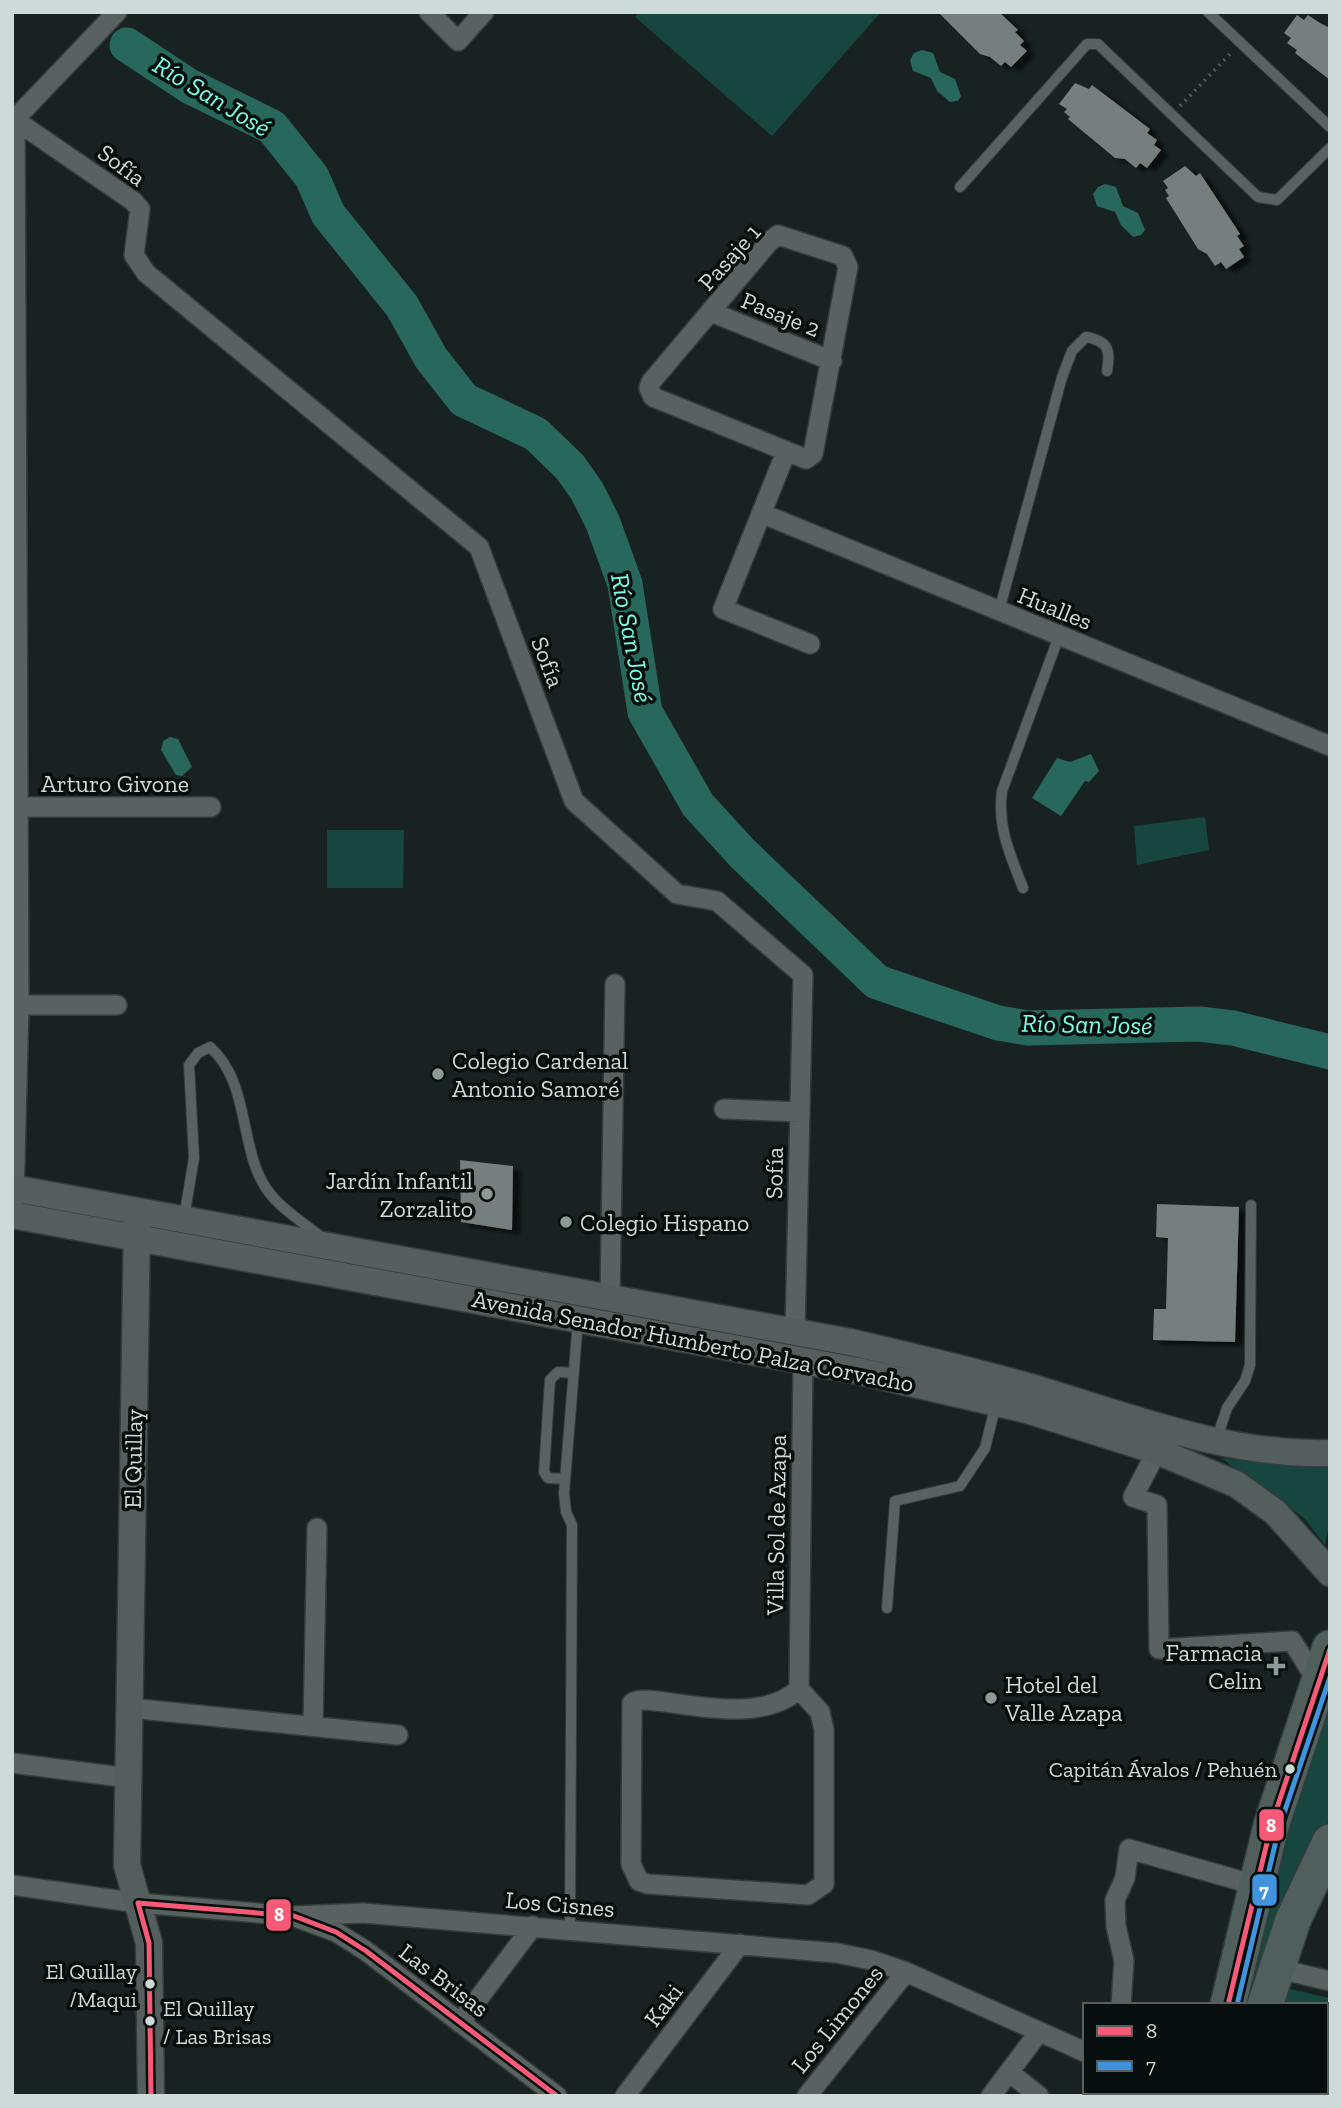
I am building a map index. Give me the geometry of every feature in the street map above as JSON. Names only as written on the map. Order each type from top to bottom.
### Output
[{"type":"highway","points":[[1228,2003],[1255,1885],[1330,1648]]},
{"type":"highway","points":[[1266,2003],[1275,1968],[1307,1885],[1330,1842]]},
{"type":"main road","name":"Avenida Senador Humberto Palza Corvacho","points":[[14,1188],[795,1332],[958,1368],[1145,1424],[1216,1441],[1267,1451],[1330,1453]]},
{"type":"main road","name":"El Quillay","points":[[137,1211],[127,1865],[149,1942],[151,2096]]},
{"type":"main road","name":"Avenida Senador Humberto Palza Corvacho","points":[[13,1215],[916,1383],[996,1402],[1157,1451],[1219,1476],[1252,1494],[1297,1534],[1330,1573]]},
{"type":"street","points":[[13,1215],[19,1005],[15,831],[18,807],[14,118],[117,12]]},
{"type":"street","points":[[429,12],[458,41],[484,12]]},
{"type":"street","name":"Sofía","points":[[14,118],[133,201],[139,209],[134,255],[146,273],[479,547],[574,801],[677,894],[717,901],[803,975],[795,1332]]},
{"type":"street","name":"Pasaje 1","points":[[778,235],[843,256],[848,267],[832,362],[813,454],[806,459],[653,397],[650,393],[651,382],[778,235]]},
{"type":"street","name":"Pasaje 2","points":[[712,312],[832,362]]},
{"type":"street","points":[[786,453],[723,609],[810,644]]},
{"type":"street","name":"Hualles","points":[[763,514],[1330,747]]},
{"type":"street","name":"Arturo Givone","points":[[18,807],[211,807]]},
{"type":"street","points":[[610,1298],[615,984]]},
{"type":"street","points":[[19,1005],[117,1005]]},
{"type":"street","points":[[724,1109],[800,1112]]},
{"type":"street","name":"Villa Sol de Azapa","points":[[799,1689],[803,1362]]},
{"type":"street","points":[[1157,1451],[1133,1497],[1157,1505],[1160,1648],[1292,1642],[1318,1682]]},
{"type":"street","points":[[313,1726],[317,1528]]},
{"type":"street","points":[[799,1689],[820,1713],[824,1730],[825,1878],[820,1889],[808,1895],[648,1884],[639,1881],[631,1864],[632,1703],[643,1698],[692,1709],[765,1708],[784,1701],[799,1689]]},
{"type":"street","points":[[130,1708],[398,1735]]},
{"type":"street","points":[[12,1763],[129,1778]]},
{"type":"street","points":[[1121,2003],[1124,1961],[1116,1926],[1115,1900],[1125,1878],[1129,1849],[1255,1885]]},
{"type":"street","name":"Los Cisnes","points":[[12,1885],[138,1903],[294,1916],[363,1913],[854,1955],[906,1972],[1083,2051]]},
{"type":"street","name":"Las Brisas","points":[[294,1916],[351,1941],[557,2096]]},
{"type":"street","points":[[460,2023],[533,1926]]},
{"type":"street","name":"Kaki","points":[[625,2096],[740,1944]]},
{"type":"street","points":[[1275,1968],[1330,1981]]},
{"type":"street","name":"Los Limones","points":[[807,2096],[906,1972]]},
{"type":"street","points":[[991,2096],[1040,2032]]},
{"type":"street","points":[[1009,2072],[1039,2096]]},
{"type":"lane","points":[[1208,12],[1330,127]]},
{"type":"lane","points":[[960,187],[1087,44],[1098,44],[1258,197],[1277,200],[1330,148]]},
{"type":"lane","points":[[999,611],[1062,377],[1072,351],[1086,337],[1101,340],[1107,347],[1107,371]]},
{"type":"lane","points":[[1023,888],[1002,831],[999,814],[1002,791],[1059,636]]},
{"type":"lane","points":[[184,1219],[194,1158],[189,1065],[198,1053],[210,1047],[224,1059],[240,1101],[256,1166],[271,1195],[333,1247]]},
{"type":"lane","points":[[1216,1441],[1227,1409],[1245,1381],[1250,1364],[1251,1205]]},
{"type":"lane","points":[[570,1929],[572,1525],[566,1512],[565,1479],[578,1320]]},
{"type":"lane","points":[[565,1479],[548,1478],[544,1472],[550,1380],[558,1372],[573,1373]]},
{"type":"lane","points":[[887,1608],[895,1501],[960,1486],[985,1448],[996,1402]]},
{"type":"path","points":[[1172,115],[1241,43]]},
{"type":"shaded area","points":[[639,12],[881,12],[772,136],[635,17]]},
{"type":"shaded area","points":[[922,50],[933,53],[940,72],[955,79],[961,96],[958,101],[950,102],[937,91],[931,78],[913,71],[910,60],[914,53]]},
{"type":"shaded area","points":[[1105,184],[1116,187],[1123,206],[1138,213],[1145,230],[1141,235],[1133,237],[1121,225],[1115,212],[1097,206],[1093,194],[1098,187]]},
{"type":"shaded area","points":[[170,737],[178,739],[192,767],[182,776],[176,775],[161,750],[163,741]]},
{"type":"shaded area","points":[[1091,754],[1099,771],[1089,782],[1085,781],[1061,816],[1032,798],[1057,758],[1070,762]]},
{"type":"shaded area","points":[[1205,817],[1209,850],[1137,865],[1134,826]]},
{"type":"shaded area","points":[[327,830],[404,830],[403,888],[327,888]]},
{"type":"shaded area","points":[[1221,1458],[1273,1464],[1330,1465],[1330,1519],[1325,1545],[1304,1518]]},
{"type":"shaded area","points":[[1330,1685],[1330,1818],[1301,1868],[1255,2003],[1240,2003],[1252,1945]]},
{"type":"shaded area","points":[[1286,1988],[1330,1998],[1330,2096],[1262,2094],[1328,2094],[1328,2003],[1275,2003]]},
{"type":"building","points":[[938,12],[999,12],[1018,30],[1015,32],[1024,41],[1020,45],[1027,51],[1011,67],[1005,62],[1001,66],[990,57],[980,54]]},
{"type":"building","points":[[1297,15],[1304,20],[1308,15],[1328,27],[1330,24],[1330,80],[1295,53],[1297,50],[1287,43],[1291,38],[1284,33]]},
{"type":"building","points":[[1075,83],[1089,89],[1092,85],[1150,129],[1147,133],[1157,140],[1154,145],[1161,150],[1147,168],[1140,163],[1136,168],[1125,159],[1115,158],[1068,119],[1070,117],[1064,112],[1067,109],[1059,104]]},
{"type":"building","points":[[1185,166],[1196,176],[1200,173],[1240,234],[1237,236],[1244,246],[1239,249],[1244,257],[1226,269],[1221,262],[1215,266],[1207,254],[1198,249],[1166,198],[1169,196],[1165,190],[1168,188],[1163,181]]},
{"type":"building","name":"Jardín Infantil Zorzalito","points":[[460,1160],[513,1166],[512,1230],[461,1222]]},
{"type":"building","points":[[1157,1204],[1239,1207],[1235,1342],[1153,1340],[1154,1309],[1166,1309],[1168,1238],[1156,1237]]},
{"type":"waterway","name":"Río San José","points":[[127,45],[189,86],[272,127],[312,177],[328,214],[402,306],[431,358],[464,400],[536,434],[570,467],[587,491],[603,523],[625,584],[645,712],[698,805],[743,854],[877,982],[998,1023],[1028,1028],[1199,1024],[1233,1028],[1330,1052]]},
{"type":"transit line","name":"8","points":[[1228,2003],[1271,1826],[1330,1649]]},
{"type":"transit line","name":"7","points":[[1237,2003],[1279,1828],[1330,1677]]},
{"type":"transit line","name":"8","points":[[151,2096],[149,1943],[138,1903],[294,1916],[336,1932],[366,1951],[557,2096]]},
{"type":"place","name":"Colegio Cardenal Antonio Samoré","points":[[438,1074]]},
{"type":"place","name":"Jardín Infantil Zorzalito","points":[[487,1194]]},
{"type":"place","name":"Colegio Hispano","points":[[566,1222]]},
{"type":"place","name":"Farmacia Celin","points":[[1276,1666]]},
{"type":"place","name":"Hotel del Valle Azapa","points":[[991,1698]]},
{"type":"place","name":"Capitán Ávalos / Pehuén","points":[[1290,1769]]},
{"type":"place","name":"El Quillay /Maqui","points":[[150,1984]]},
{"type":"place","name":"El Quillay / Las Brisas","points":[[150,2021]]}]
